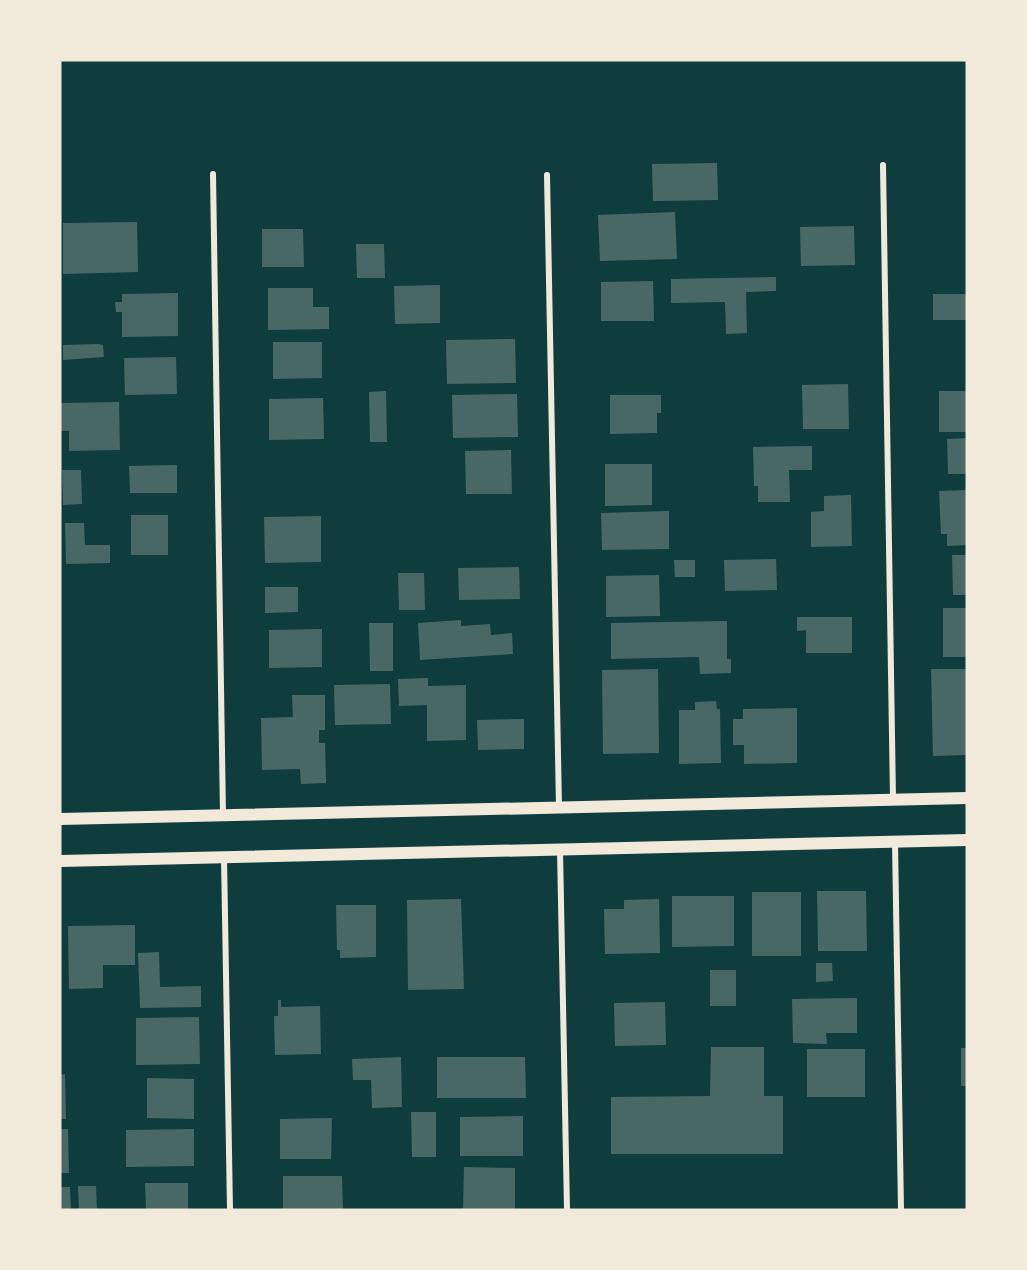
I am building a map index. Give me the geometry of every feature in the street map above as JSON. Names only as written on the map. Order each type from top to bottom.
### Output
[{"type":"main road","points":[[60,819],[967,798]]},
{"type":"main road","points":[[60,861],[967,840]]},
{"type":"street","points":[[883,165],[893,800]]},
{"type":"street","points":[[213,174],[223,815]]},
{"type":"street","points":[[547,176],[559,807]]},
{"type":"street","points":[[895,842],[901,1210]]},
{"type":"street","points":[[560,850],[567,1210]]},
{"type":"street","points":[[224,857],[230,1210]]},
{"type":"building","points":[[717,163],[718,200],[653,201],[652,164]]},
{"type":"building","points":[[675,212],[677,259],[600,261],[598,215]]},
{"type":"building","points":[[137,222],[138,272],[63,274],[63,223]]},
{"type":"building","points":[[854,226],[855,265],[801,266],[800,227]]},
{"type":"building","points":[[262,229],[303,229],[304,267],[262,267]]},
{"type":"building","points":[[356,244],[384,244],[385,278],[357,278]]},
{"type":"building","points":[[776,277],[776,291],[746,292],[747,333],[726,334],[725,302],[671,303],[671,279]]},
{"type":"building","points":[[653,281],[654,321],[601,321],[601,282]]},
{"type":"building","points":[[440,285],[440,323],[395,324],[394,286]]},
{"type":"building","points":[[268,288],[313,288],[313,307],[329,307],[329,329],[268,330]]},
{"type":"building","points":[[178,293],[178,336],[122,337],[122,312],[116,312],[115,302],[122,302],[122,294]]},
{"type":"building","points":[[933,294],[967,294],[967,320],[933,320]]},
{"type":"building","points":[[515,339],[516,383],[447,384],[446,340]]},
{"type":"building","points":[[273,342],[322,342],[322,378],[273,379]]},
{"type":"building","points":[[63,345],[103,345],[104,357],[63,360]]},
{"type":"building","points":[[176,357],[177,394],[125,395],[124,358]]},
{"type":"building","points":[[848,384],[849,429],[803,429],[802,385]]},
{"type":"building","points":[[386,391],[387,442],[370,442],[369,392]]},
{"type":"building","points":[[939,391],[967,391],[967,432],[939,432]]},
{"type":"building","points":[[517,394],[518,437],[453,438],[452,395]]},
{"type":"building","points":[[610,395],[661,395],[661,413],[657,413],[657,433],[610,434]]},
{"type":"building","points":[[323,398],[324,439],[269,440],[269,399]]},
{"type":"building","points":[[119,402],[120,450],[69,451],[69,431],[60,431],[60,403]]},
{"type":"building","points":[[967,438],[967,474],[948,474],[947,439]]},
{"type":"building","points":[[812,446],[812,470],[789,470],[790,502],[758,502],[758,486],[754,486],[753,447]]},
{"type":"building","points":[[511,450],[512,494],[466,494],[465,451]]},
{"type":"building","points":[[605,464],[652,464],[652,505],[605,506]]},
{"type":"building","points":[[177,465],[177,493],[130,493],[129,466]]},
{"type":"building","points":[[62,470],[81,470],[82,504],[63,505]]},
{"type":"building","points":[[967,490],[967,545],[947,546],[947,534],[941,534],[939,491]]},
{"type":"building","points":[[851,495],[852,546],[811,547],[811,512],[824,511],[824,496]]},
{"type":"building","points":[[669,511],[669,549],[602,550],[601,513]]},
{"type":"building","points":[[131,515],[168,515],[168,555],[131,555]]},
{"type":"building","points":[[321,516],[321,562],[265,563],[264,517]]},
{"type":"building","points":[[65,523],[84,523],[85,545],[110,545],[110,563],[66,564]]},
{"type":"building","points":[[952,555],[967,555],[967,595],[953,595]]},
{"type":"building","points":[[776,559],[777,590],[725,591],[724,560]]},
{"type":"building","points":[[674,560],[695,560],[695,577],[675,577]]},
{"type":"building","points":[[519,567],[520,599],[459,600],[458,568]]},
{"type":"building","points":[[398,573],[424,573],[425,610],[399,610]]},
{"type":"building","points":[[659,575],[660,616],[606,617],[606,576]]},
{"type":"building","points":[[265,587],[298,587],[298,612],[265,613]]},
{"type":"building","points":[[943,608],[967,608],[967,657],[943,657]]},
{"type":"building","points":[[797,617],[852,617],[852,653],[806,653],[806,630],[797,631]]},
{"type":"building","points":[[461,620],[461,626],[490,624],[491,635],[512,633],[513,654],[420,660],[418,623]]},
{"type":"building","points":[[727,621],[727,659],[731,659],[731,673],[700,674],[699,657],[611,659],[611,623]]},
{"type":"building","points":[[369,623],[393,623],[393,671],[370,671]]},
{"type":"building","points":[[322,629],[322,667],[269,668],[269,630]]},
{"type":"building","points":[[658,669],[659,753],[603,754],[602,670]]},
{"type":"building","points":[[931,669],[967,669],[967,755],[933,756]]},
{"type":"building","points":[[428,678],[428,686],[466,685],[466,740],[427,741],[427,705],[399,706],[398,679]]},
{"type":"building","points":[[390,684],[391,724],[335,725],[334,685]]},
{"type":"building","points":[[292,695],[325,695],[325,730],[319,730],[319,743],[325,743],[326,783],[301,784],[300,769],[262,770],[261,718],[293,717]]},
{"type":"building","points":[[716,701],[717,709],[720,709],[721,763],[679,764],[679,710],[695,710],[695,702]]},
{"type":"building","points":[[797,708],[797,763],[744,764],[744,745],[733,745],[733,719],[743,719],[743,709]]},
{"type":"building","points":[[524,719],[524,749],[478,750],[477,720]]},
{"type":"building","points":[[817,891],[866,891],[867,951],[818,951]]},
{"type":"building","points":[[752,892],[801,892],[801,956],[752,956]]},
{"type":"building","points":[[672,896],[734,896],[734,946],[672,947]]},
{"type":"building","points":[[461,899],[464,989],[408,990],[407,900]]},
{"type":"building","points":[[659,899],[660,953],[605,954],[604,909],[624,909],[624,900]]},
{"type":"building","points":[[336,905],[376,905],[376,957],[340,958],[340,950],[337,950]]},
{"type":"building","points":[[135,925],[135,965],[103,965],[103,988],[69,989],[68,926]]},
{"type":"building","points":[[159,952],[160,987],[201,986],[201,1007],[140,1008],[138,953]]},
{"type":"building","points":[[816,963],[832,963],[833,981],[816,982]]},
{"type":"building","points":[[710,970],[736,970],[736,1006],[710,1006]]},
{"type":"building","points":[[857,998],[857,1033],[826,1033],[827,1044],[793,1043],[792,999]]},
{"type":"building","points":[[278,1000],[281,1000],[281,1007],[320,1006],[321,1054],[275,1055],[274,1016],[278,1016]]},
{"type":"building","points":[[665,1002],[666,1045],[615,1046],[614,1003]]},
{"type":"building","points":[[199,1017],[200,1064],[136,1065],[136,1018]]},
{"type":"building","points":[[711,1047],[764,1047],[764,1096],[783,1096],[783,1154],[611,1154],[611,1097],[710,1096]]},
{"type":"building","points":[[961,1048],[967,1048],[967,1086],[961,1086]]},
{"type":"building","points":[[807,1049],[865,1049],[865,1097],[807,1097]]},
{"type":"building","points":[[401,1057],[402,1107],[372,1108],[371,1080],[353,1080],[352,1059]]},
{"type":"building","points":[[437,1057],[525,1057],[526,1098],[437,1098]]},
{"type":"building","points":[[65,1074],[66,1119],[60,1119],[60,1075]]},
{"type":"building","points":[[147,1078],[194,1079],[194,1119],[147,1118]]},
{"type":"building","points":[[411,1112],[436,1112],[436,1157],[412,1157]]},
{"type":"building","points":[[523,1116],[523,1156],[460,1156],[460,1117]]},
{"type":"building","points":[[332,1118],[331,1159],[280,1159],[280,1119]]},
{"type":"building","points":[[60,1129],[68,1129],[69,1173],[60,1173]]},
{"type":"building","points":[[194,1129],[194,1166],[126,1167],[126,1130]]},
{"type":"building","points":[[464,1167],[515,1168],[515,1210],[463,1210]]},
{"type":"building","points":[[283,1176],[342,1176],[343,1210],[283,1210]]},
{"type":"building","points":[[145,1183],[188,1183],[188,1210],[146,1210]]},
{"type":"building","points":[[78,1186],[96,1186],[97,1210],[79,1210]]},
{"type":"building","points":[[60,1187],[70,1187],[71,1210],[60,1210]]}]
